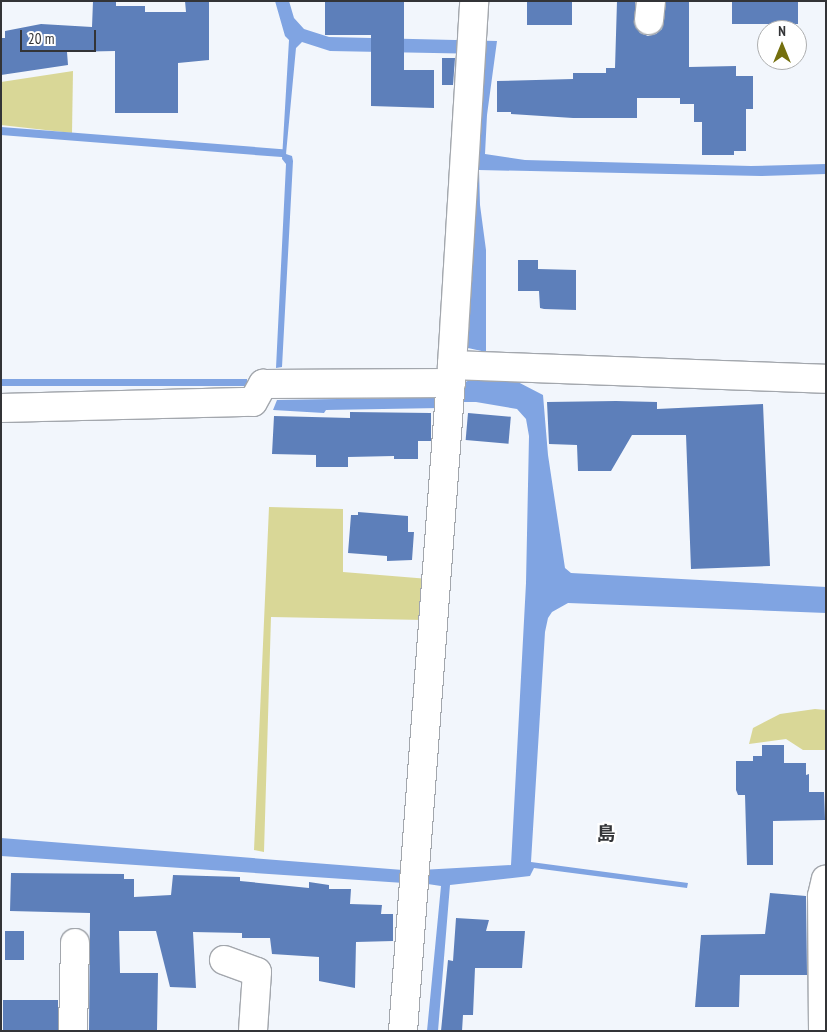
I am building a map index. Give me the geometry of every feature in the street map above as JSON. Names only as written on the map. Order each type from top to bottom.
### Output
[{"type":"street","points":[[403,1031],[452,374],[474,1]]},
{"type":"street","points":[[1,408],[253,402],[263,384],[452,374],[826,379]]},
{"type":"street","points":[[823,1031],[822,896],[826,880]]},
{"type":"street","points":[[73,1031],[75,943]]},
{"type":"street","points":[[224,960],[258,972],[253,1031]]},
{"type":"shaded area","points":[[73,71],[72,133],[1,125],[1,82]]},
{"type":"shaded area","points":[[269,507],[343,509],[343,572],[429,579],[424,620],[271,617],[264,852],[254,850]]},
{"type":"shaded area","points":[[815,709],[826,710],[826,750],[803,750],[786,739],[749,744],[753,728],[780,714]]},
{"type":"water","points":[[275,1],[289,1],[294,18],[304,29],[329,37],[497,41],[487,115],[485,154],[525,160],[751,166],[826,164],[826,174],[761,176],[479,170],[480,205],[486,250],[486,352],[468,348],[474,203],[485,54],[330,51],[302,42],[296,48],[286,154],[292,156],[293,161],[282,367],[276,368],[286,164],[282,159],[289,40],[285,36]]},
{"type":"water","points":[[1,379],[247,379],[247,386],[1,386]]},
{"type":"water","points":[[471,379],[514,380],[543,395],[548,455],[565,568],[571,573],[826,587],[826,613],[568,603],[552,612],[548,618],[545,632],[531,862],[688,883],[687,888],[534,868],[530,876],[450,885],[438,1031],[427,1031],[441,886],[421,883],[421,870],[511,865],[526,583],[529,436],[526,419],[517,409],[476,402],[460,402],[440,408],[326,410],[324,413],[273,410],[277,400],[459,397],[464,383]]},
{"type":"water","points":[[1,838],[403,870],[404,883],[1,856]]},
{"type":"building","points":[[93,1],[116,1],[116,6],[145,6],[145,12],[186,12],[185,1],[209,1],[209,60],[178,63],[178,113],[115,113],[115,51],[67,52],[68,65],[1,75],[1,38],[5,38],[5,31],[41,24],[92,27]]},
{"type":"building","points":[[325,1],[404,1],[404,70],[434,70],[434,108],[371,106],[371,35],[325,35]]},
{"type":"building","points":[[527,1],[572,1],[572,25],[527,25]]},
{"type":"building","points":[[617,1],[635,1],[635,26],[640,33],[648,36],[656,34],[662,29],[666,1],[689,1],[689,67],[736,66],[736,76],[753,76],[753,109],[746,109],[746,151],[734,151],[734,155],[702,155],[702,122],[694,122],[694,104],[680,104],[680,98],[637,98],[637,118],[573,118],[497,112],[497,81],[573,79],[573,73],[606,73],[606,68],[615,68]]},
{"type":"building","points":[[732,1],[798,1],[798,20],[757,20],[757,24],[732,24]]},
{"type":"building","points":[[442,58],[455,58],[453,85],[442,85]]},
{"type":"building","points":[[518,260],[538,260],[538,269],[576,270],[576,310],[540,308],[539,291],[518,291]]},
{"type":"building","points":[[547,402],[657,402],[657,409],[763,404],[770,566],[691,569],[686,435],[632,435],[611,471],[578,471],[577,445],[549,444]]},
{"type":"building","points":[[350,412],[431,413],[431,441],[418,441],[418,459],[394,459],[394,456],[348,457],[348,467],[316,467],[316,455],[272,454],[274,416],[350,418]]},
{"type":"building","points":[[468,413],[511,417],[508,444],[466,440]]},
{"type":"building","points":[[358,512],[408,516],[408,532],[414,532],[412,560],[387,561],[387,556],[348,553],[351,515],[358,515]]},
{"type":"building","points":[[762,745],[784,745],[784,763],[806,763],[806,775],[809,774],[809,792],[824,792],[825,820],[773,821],[773,865],[747,865],[745,795],[738,795],[736,790],[736,761],[753,761],[753,756],[762,756]]},
{"type":"building","points":[[11,873],[124,874],[124,879],[134,879],[134,897],[171,895],[173,875],[240,877],[240,881],[309,888],[309,882],[329,885],[329,889],[351,889],[350,904],[382,905],[381,914],[393,914],[393,941],[356,942],[355,988],[319,981],[319,957],[272,954],[270,938],[242,938],[242,933],[193,932],[196,988],[170,987],[156,931],[119,931],[120,973],[158,973],[157,1031],[89,1031],[90,913],[10,911]]},
{"type":"building","points":[[770,893],[806,896],[807,975],[740,975],[739,1007],[695,1007],[701,935],[765,934]]},
{"type":"building","points":[[456,918],[489,920],[486,931],[525,931],[522,968],[475,968],[473,1015],[463,1015],[462,1031],[441,1031],[448,960],[453,961]]},
{"type":"building","points":[[5,931],[24,931],[24,960],[5,960]]},
{"type":"building","points":[[3,1000],[58,1000],[58,1031],[3,1031]]},
{"type":"waterway","points":[[1,131],[282,153]]},
{"type":"district","name":"島","points":[[606,834]]}]
